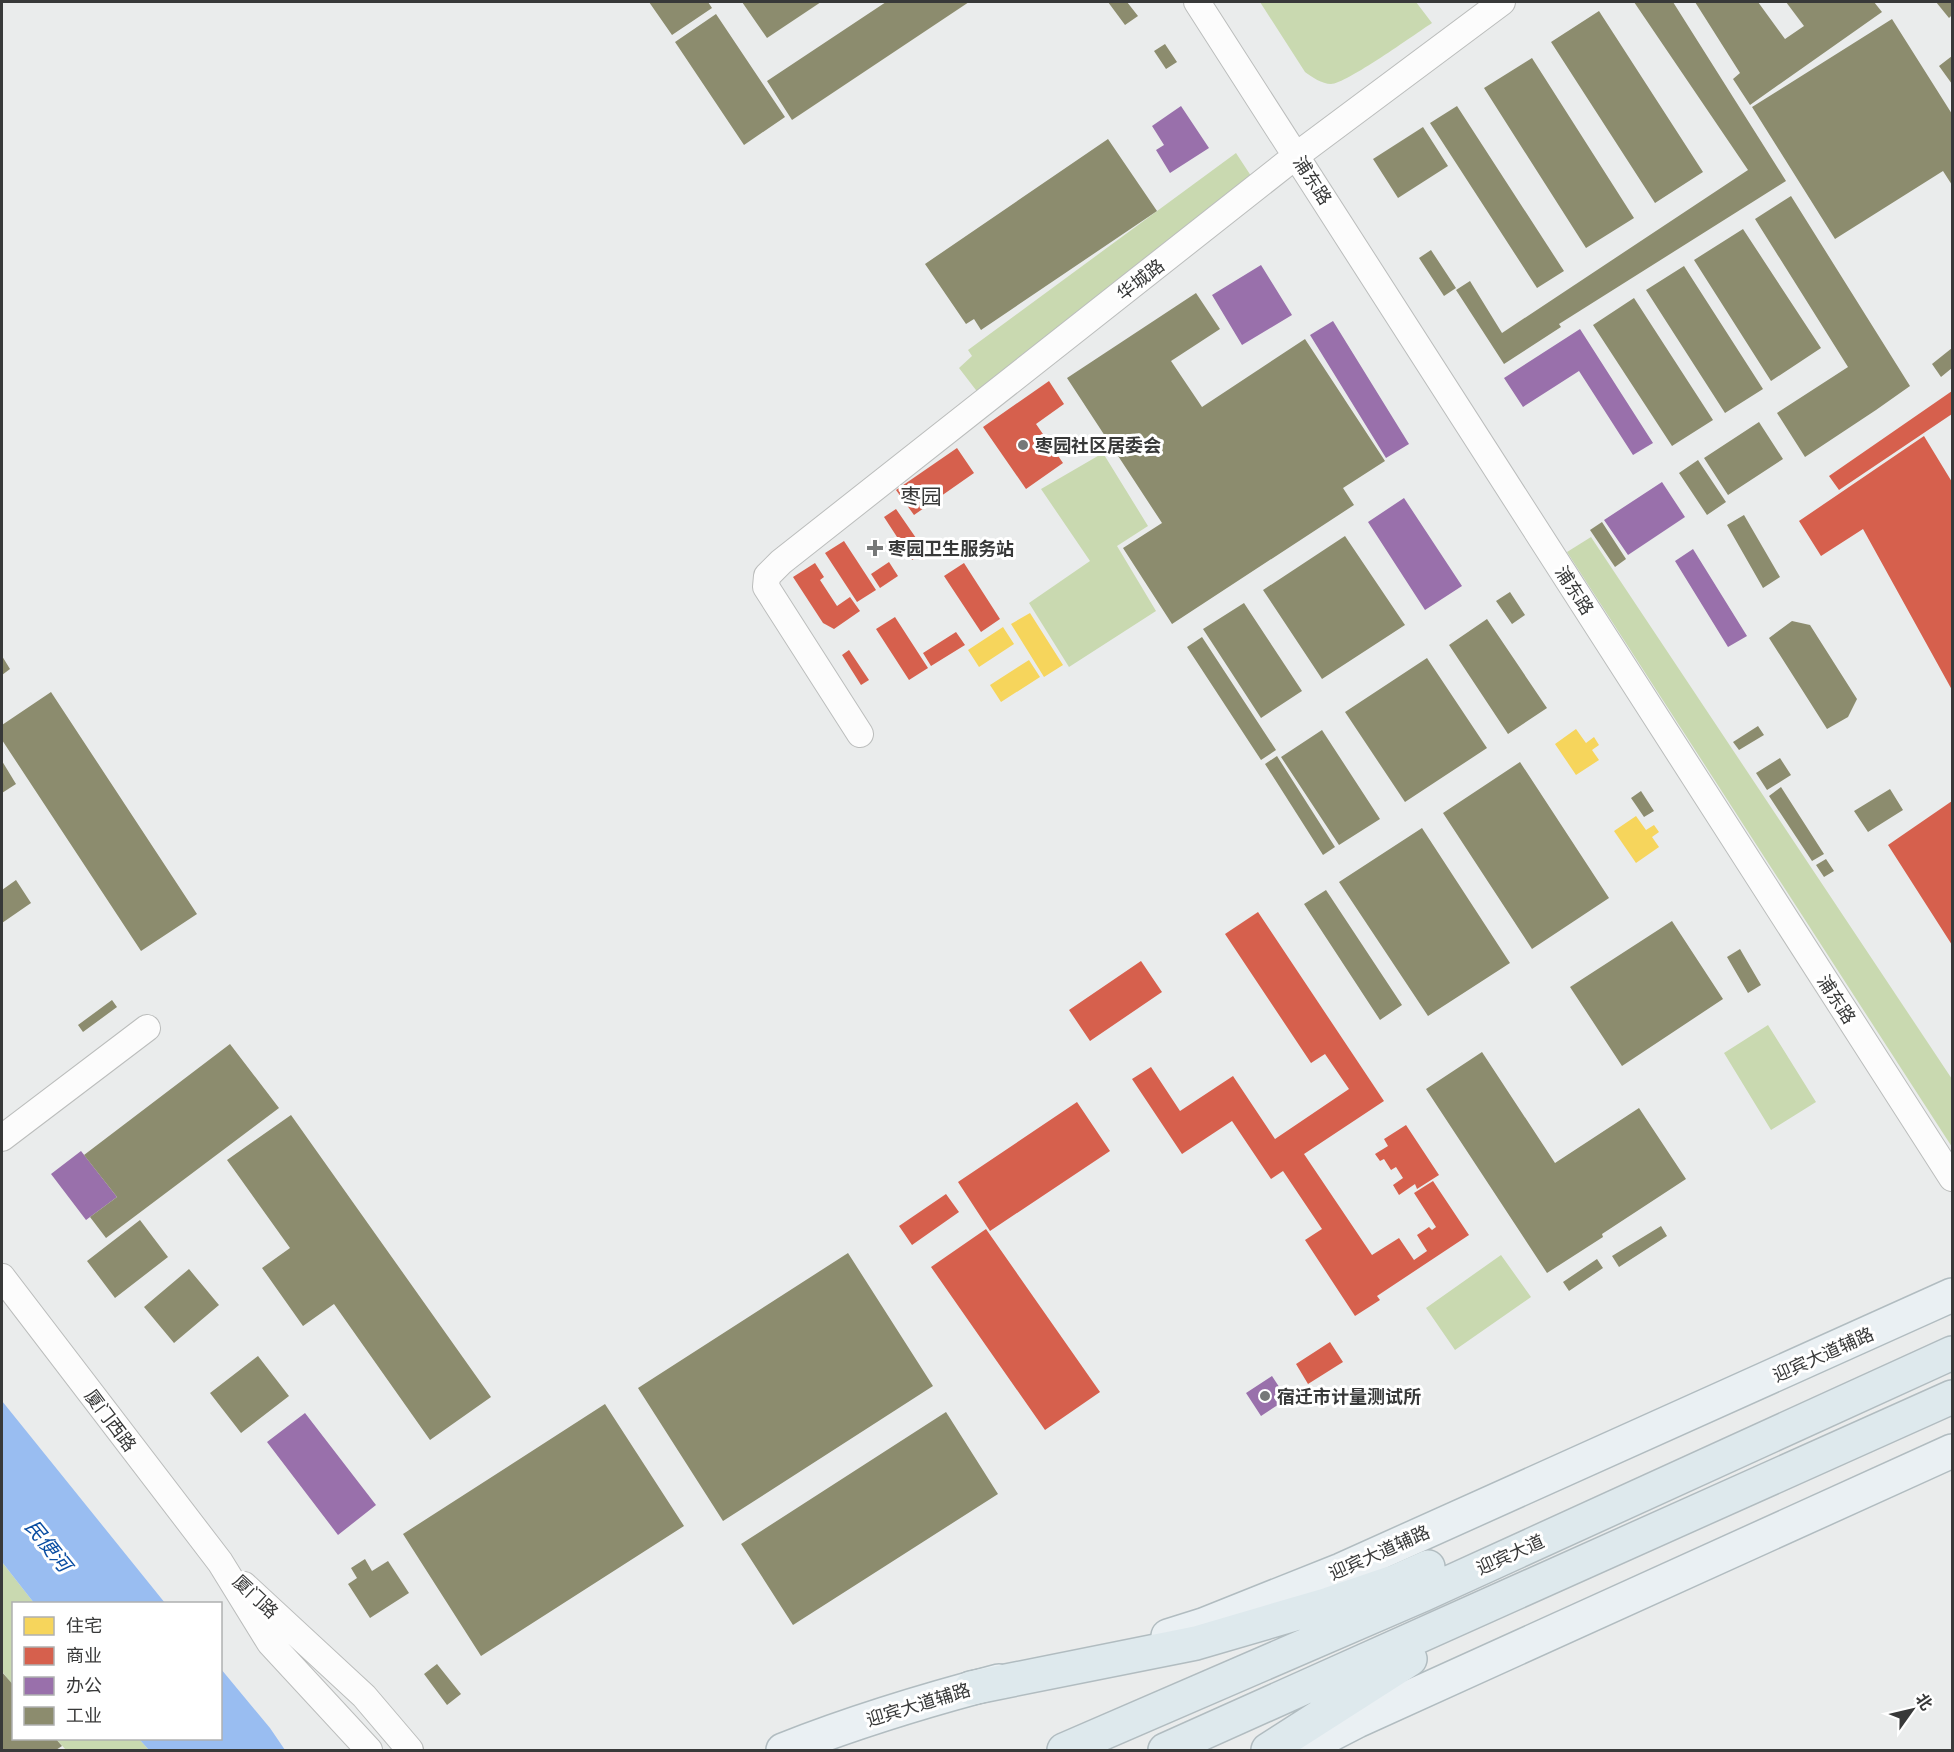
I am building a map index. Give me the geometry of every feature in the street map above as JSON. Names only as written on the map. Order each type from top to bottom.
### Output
[{"type":"highway","name":"迎宾大道","points":[[1064,1750],[1422,1595],[1953,1353]]},
{"type":"highway","points":[[1165,1750],[1953,1397]]},
{"type":"highway","points":[[971,1688],[1196,1643],[1329,1604],[1394,1582],[1668,1460],[1809,1418]]},
{"type":"highway","points":[[1268,1750],[1395,1668],[1528,1588]]},
{"type":"main road","name":"迎宾大道辅路","points":[[783,1750],[850,1725],[971,1688],[1140,1645],[1203,1625],[1319,1578],[1953,1295]]},
{"type":"main road","points":[[1301,1750],[1357,1721],[1953,1451]]},
{"type":"street","name":"浦东路","points":[[1197,2],[1298,155],[1953,1178]]},
{"type":"street","name":"华城路","points":[[860,734],[766,587],[767,576],[781,562],[1298,155],[1502,2]]},
{"type":"street","points":[[2,1138],[147,1028]]},
{"type":"street","name":"厦门西路","points":[[2,1277],[220,1562]]},
{"type":"street","name":"厦门路","points":[[220,1562],[270,1643],[369,1750]]},
{"type":"street","name":"厦门路","points":[[220,1562],[364,1696],[410,1750]]},
{"type":"green space","points":[[1260,2],[1416,2],[1432,23],[1351,76],[1328,84],[1305,72]]},
{"type":"green space","points":[[1236,153],[1255,182],[979,394],[959,368],[972,356],[968,350]]},
{"type":"green space","points":[[1103,453],[1148,526],[1117,546],[1156,611],[1069,667],[1029,603],[1090,561],[1041,489]]},
{"type":"green space","points":[[1591,537],[1952,1079],[1952,1147],[1567,552]]},
{"type":"green space","points":[[1768,1025],[1816,1102],[1771,1130],[1724,1053]]},
{"type":"green space","points":[[1501,1255],[1531,1297],[1455,1350],[1426,1308]]},
{"type":"green space","points":[[2,1562],[33,1602],[12,1602],[12,1685],[2,1671]]},
{"type":"green space","points":[[57,1740],[140,1740],[149,1750],[66,1750]]},
{"type":"water","name":"民便河","points":[[2,1401],[164,1602],[33,1602],[2,1562]]},
{"type":"water","points":[[222,1670],[270,1728],[285,1750],[149,1750],[140,1740],[222,1740]]},
{"type":"building: 住宅","points":[[1030,613],[1063,665],[1044,677],[1011,624]]},
{"type":"building: 住宅","points":[[1003,627],[1014,644],[979,667],[968,650]]},
{"type":"building: 住宅","points":[[1029,660],[1040,677],[1001,702],[990,685]]},
{"type":"building: 住宅","points":[[1576,729],[1586,743],[1594,737],[1599,745],[1592,750],[1599,760],[1576,775],[1555,744]]},
{"type":"building: 住宅","points":[[1636,816],[1646,830],[1654,825],[1659,832],[1652,837],[1659,847],[1636,863],[1614,831]]},
{"type":"building: 商业","points":[[1049,381],[1064,404],[1036,424],[1063,463],[1026,489],[983,427]]},
{"type":"building: 商业","points":[[1952,391],[1952,414],[1839,490],[1829,476]]},
{"type":"building: 商业","points":[[1924,436],[1952,482],[1952,690],[1863,529],[1821,556],[1799,521]]},
{"type":"building: 商业","points":[[957,448],[974,473],[914,515],[896,490]]},
{"type":"building: 商业","points":[[896,509],[925,551],[912,560],[884,517]]},
{"type":"building: 商业","points":[[844,541],[876,590],[857,602],[825,553]]},
{"type":"building: 商业","points":[[889,562],[898,576],[880,588],[871,574]]},
{"type":"building: 商业","points":[[815,563],[824,577],[820,580],[837,606],[850,597],[860,611],[834,629],[823,623],[793,577]]},
{"type":"building: 商业","points":[[964,563],[1000,619],[981,632],[944,576]]},
{"type":"building: 商业","points":[[895,617],[928,668],[909,680],[876,629]]},
{"type":"building: 商业","points":[[956,632],[965,645],[931,666],[923,653]]},
{"type":"building: 商业","points":[[849,650],[869,680],[861,685],[842,655]]},
{"type":"building: 商业","points":[[1952,801],[1952,945],[1888,845]]},
{"type":"building: 商业","points":[[1258,912],[1384,1101],[1304,1154],[1372,1255],[1399,1238],[1414,1260],[1427,1251],[1417,1235],[1429,1227],[1432,1230],[1436,1227],[1414,1193],[1433,1181],[1469,1235],[1377,1296],[1380,1300],[1355,1316],[1305,1240],[1322,1229],[1283,1171],[1271,1179],[1232,1121],[1182,1154],[1132,1079],[1151,1067],[1180,1111],[1233,1076],[1275,1139],[1349,1089],[1325,1054],[1311,1063],[1225,934]]},
{"type":"building: 商业","points":[[1141,961],[1162,992],[1090,1041],[1069,1010]]},
{"type":"building: 商业","points":[[1077,1102],[1110,1151],[990,1231],[958,1182]]},
{"type":"building: 商业","points":[[1406,1125],[1439,1175],[1417,1189],[1415,1184],[1399,1195],[1393,1185],[1403,1178],[1396,1167],[1391,1170],[1384,1159],[1380,1161],[1375,1154],[1388,1146],[1384,1139]]},
{"type":"building: 商业","points":[[946,1194],[959,1212],[912,1245],[899,1226]]},
{"type":"building: 商业","points":[[986,1229],[1100,1392],[1045,1430],[931,1267]]},
{"type":"building: 商业","points":[[1330,1342],[1343,1362],[1308,1384],[1296,1364]]},
{"type":"building: 办公","points":[[1181,106],[1209,148],[1170,173],[1156,150],[1164,145],[1152,126]]},
{"type":"building: 办公","points":[[1261,265],[1292,315],[1242,345],[1212,295]]},
{"type":"building: 办公","points":[[1333,321],[1409,444],[1386,458],[1310,335]]},
{"type":"building: 办公","points":[[1580,329],[1653,443],[1633,455],[1579,371],[1523,407],[1504,378]]},
{"type":"building: 办公","points":[[1662,482],[1685,517],[1628,555],[1604,520]]},
{"type":"building: 办公","points":[[1404,498],[1462,586],[1425,610],[1368,522]]},
{"type":"building: 办公","points":[[1693,549],[1747,636],[1728,647],[1675,561]]},
{"type":"building: 办公","points":[[81,1151],[117,1197],[86,1220],[51,1174]]},
{"type":"building: 办公","points":[[1272,1376],[1287,1399],[1261,1416],[1246,1393]]},
{"type":"building: 办公","points":[[305,1413],[376,1505],[338,1535],[267,1442]]},
{"type":"building: 工业","points":[[649,2],[708,2],[712,8],[672,35]]},
{"type":"building: 工业","points":[[742,2],[821,2],[767,38]]},
{"type":"building: 工业","points":[[886,2],[969,2],[792,120],[767,81]]},
{"type":"building: 工业","points":[[1108,2],[1127,2],[1138,16],[1125,25]]},
{"type":"building: 工业","points":[[1634,2],[1673,2],[1786,181],[1559,324],[1561,327],[1504,364],[1456,290],[1470,281],[1502,333],[1748,170]]},
{"type":"building: 工业","points":[[1695,2],[1758,2],[1785,39],[1804,26],[1786,2],[1874,2],[1882,12],[1750,105],[1733,79],[1740,73]]},
{"type":"building: 工业","points":[[1936,2],[1952,2],[1952,15],[1949,18]]},
{"type":"building: 工业","points":[[1599,11],[1703,172],[1655,203],[1551,42]]},
{"type":"building: 工业","points":[[716,14],[785,117],[744,145],[675,42]]},
{"type":"building: 工业","points":[[1892,19],[1952,114],[1952,185],[1943,171],[1835,239],[1752,107]]},
{"type":"building: 工业","points":[[1165,44],[1177,62],[1166,69],[1154,51]]},
{"type":"building: 工业","points":[[1952,56],[1952,84],[1939,66]]},
{"type":"building: 工业","points":[[1532,58],[1634,218],[1586,248],[1484,88]]},
{"type":"building: 工业","points":[[1457,106],[1564,271],[1537,288],[1430,123]]},
{"type":"building: 工业","points":[[1423,127],[1448,166],[1398,198],[1373,159]]},
{"type":"building: 工业","points":[[1108,139],[1157,211],[981,330],[974,319],[966,324],[925,264]]},
{"type":"building: 工业","points":[[1791,196],[1910,386],[1805,457],[1777,413],[1848,367],[1755,219]]},
{"type":"building: 工业","points":[[1743,229],[1821,348],[1771,381],[1694,260]]},
{"type":"building: 工业","points":[[1431,250],[1456,288],[1444,296],[1419,258]]},
{"type":"building: 工业","points":[[1684,266],[1763,389],[1725,413],[1646,290]]},
{"type":"building: 工业","points":[[1196,293],[1220,329],[1171,361],[1202,407],[1305,339],[1385,461],[1343,488],[1354,505],[1172,624],[1123,548],[1162,523],[1067,378]]},
{"type":"building: 工业","points":[[1634,298],[1713,420],[1672,446],[1593,325]]},
{"type":"building: 工业","points":[[1952,348],[1952,368],[1941,377],[1932,364]]},
{"type":"building: 工业","points":[[1759,422],[1783,459],[1728,495],[1704,458]]},
{"type":"building: 工业","points":[[1698,460],[1726,502],[1707,515],[1679,473]]},
{"type":"building: 工业","points":[[1744,515],[1780,577],[1763,588],[1727,525]]},
{"type":"building: 工业","points":[[1602,522],[1626,559],[1615,567],[1590,530]]},
{"type":"building: 工业","points":[[1345,536],[1405,625],[1322,679],[1263,590]]},
{"type":"building: 工业","points":[[1510,592],[1525,615],[1512,624],[1496,601]]},
{"type":"building: 工业","points":[[1244,603],[1302,691],[1261,718],[1203,629]]},
{"type":"building: 工业","points":[[1487,619],[1547,708],[1508,734],[1449,645]]},
{"type":"building: 工业","points":[[1792,621],[1810,625],[1857,699],[1848,717],[1827,729],[1769,638]]},
{"type":"building: 工业","points":[[1202,637],[1276,750],[1261,760],[1187,647]]},
{"type":"building: 工业","points":[[2,656],[10,669],[2,675]]},
{"type":"building: 工业","points":[[1427,658],[1487,748],[1405,802],[1345,712]]},
{"type":"building: 工业","points":[[51,692],[197,914],[141,951],[2,740],[2,725]]},
{"type":"building: 工业","points":[[1758,726],[1764,735],[1739,750],[1733,742]]},
{"type":"building: 工业","points":[[1322,730],[1380,819],[1339,845],[1281,757]]},
{"type":"building: 工业","points":[[1277,756],[1335,847],[1323,855],[1265,764]]},
{"type":"building: 工业","points":[[1780,758],[1791,775],[1767,790],[1756,773]]},
{"type":"building: 工业","points":[[2,761],[16,784],[2,793]]},
{"type":"building: 工业","points":[[1520,762],[1609,898],[1532,949],[1443,813]]},
{"type":"building: 工业","points":[[1781,787],[1824,854],[1812,861],[1769,796]]},
{"type":"building: 工业","points":[[1890,789],[1903,810],[1868,832],[1854,811]]},
{"type":"building: 工业","points":[[1641,791],[1654,811],[1644,817],[1631,798]]},
{"type":"building: 工业","points":[[1422,828],[1510,963],[1428,1016],[1339,882]]},
{"type":"building: 工业","points":[[1826,859],[1834,871],[1824,877],[1816,865]]},
{"type":"building: 工业","points":[[16,880],[31,903],[2,923],[2,890]]},
{"type":"building: 工业","points":[[1326,890],[1402,1005],[1380,1020],[1304,904]]},
{"type":"building: 工业","points":[[1672,921],[1723,999],[1622,1066],[1570,987]]},
{"type":"building: 工业","points":[[1740,949],[1761,985],[1748,993],[1727,957]]},
{"type":"building: 工业","points":[[112,1000],[117,1007],[83,1032],[78,1025]]},
{"type":"building: 工业","points":[[230,1044],[279,1108],[106,1238],[90,1217],[117,1197],[84,1155]]},
{"type":"building: 工业","points":[[1482,1052],[1555,1163],[1639,1108],[1686,1179],[1547,1273],[1426,1089]]},
{"type":"building: 工业","points":[[291,1115],[491,1397],[430,1440],[334,1304],[303,1326],[262,1268],[290,1248],[227,1160]]},
{"type":"building: 工业","points":[[140,1220],[168,1257],[115,1298],[87,1261]]},
{"type":"building: 工业","points":[[1661,1226],[1667,1236],[1619,1267],[1612,1256]]},
{"type":"building: 工业","points":[[848,1253],[933,1386],[723,1521],[638,1388]]},
{"type":"building: 工业","points":[[1597,1259],[1603,1268],[1569,1291],[1563,1282]]},
{"type":"building: 工业","points":[[189,1269],[219,1305],[174,1343],[144,1307]]},
{"type":"building: 工业","points":[[258,1356],[289,1396],[241,1433],[210,1393]]},
{"type":"building: 工业","points":[[605,1404],[684,1526],[481,1656],[403,1534]]},
{"type":"building: 工业","points":[[946,1412],[998,1494],[793,1625],[741,1544]]},
{"type":"building: 工业","points":[[365,1559],[372,1571],[388,1561],[409,1593],[370,1618],[348,1584],[357,1578],[351,1568]]},
{"type":"building: 工业","points":[[437,1664],[461,1694],[447,1705],[424,1674]]},
{"type":"building: 工业","points":[[2,1672],[12,1684],[12,1740],[57,1740],[62,1746],[56,1750],[2,1750]]},
{"type":"place","name":"枣园社区居委会","points":[[1023,445]]},
{"type":"place","name":"枣园卫生服务站","points":[[875,548]]},
{"type":"place","name":"宿迁市计量测试所","points":[[1265,1396]]},
{"type":"district","name":"枣园","points":[[921,495]]}]
